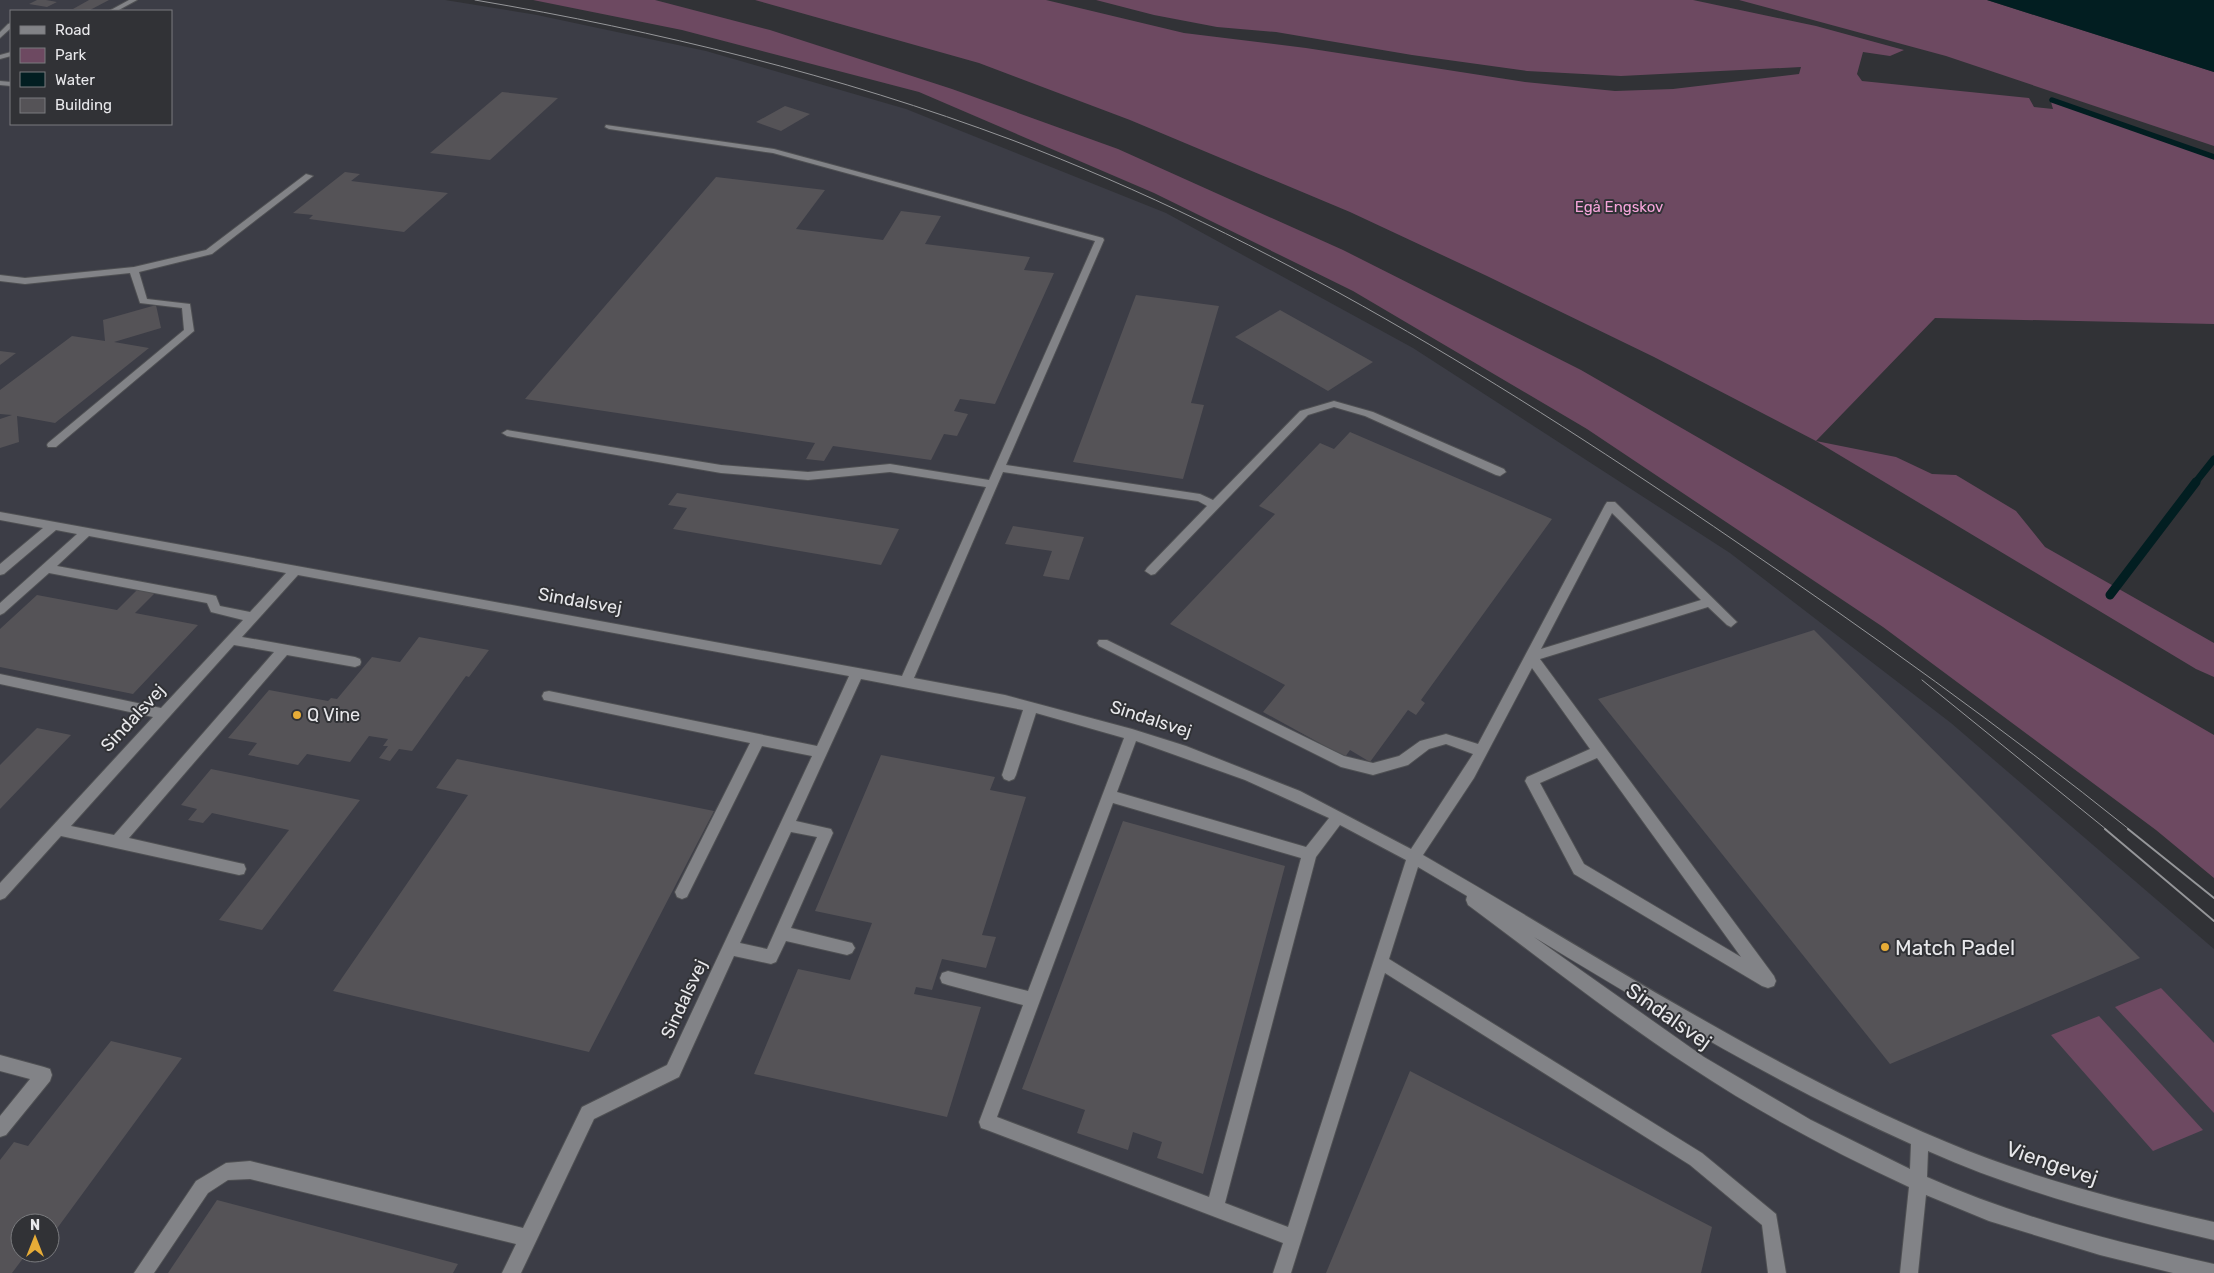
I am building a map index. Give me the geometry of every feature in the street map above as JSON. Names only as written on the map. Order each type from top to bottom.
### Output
[{"type":"street","points":[[114,10],[134,0]]},
{"type":"street","points":[[0,36],[10,25]]},
{"type":"street","points":[[609,127],[774,151],[1100,240],[906,681]]},
{"type":"street","points":[[0,278],[25,282],[134,270],[210,252],[308,176]]},
{"type":"street","points":[[52,445],[189,331],[187,306],[143,300],[134,270]]},
{"type":"street","points":[[1151,571],[1304,413],[1334,404],[1370,414],[1500,472]]},
{"type":"street","points":[[507,433],[721,469],[808,476],[890,468],[993,484]]},
{"type":"street","points":[[1000,468],[1200,498],[1215,505]]},
{"type":"street","points":[[1282,1273],[1414,857],[1469,774],[1611,505],[1731,622]]},
{"type":"street","name":"Sindalsvej","points":[[0,516],[906,681],[1031,707],[1191,752],[1269,784],[1338,817],[1414,857],[1711,1033],[1816,1090],[1920,1139]]},
{"type":"street","points":[[0,571],[53,526]]},
{"type":"street","points":[[0,610],[87,532]]},
{"type":"street","points":[[47,568],[212,599],[215,609],[253,617]]},
{"type":"street","name":"Sindalsvej","points":[[0,893],[296,570]]},
{"type":"street","points":[[1531,657],[1711,602]]},
{"type":"street","points":[[231,640],[355,662]]},
{"type":"street","points":[[1103,643],[1341,762],[1373,769],[1403,761],[1425,745],[1446,739],[1481,751]]},
{"type":"street","points":[[117,842],[284,650]]},
{"type":"street","points":[[1531,657],[1768,981],[1578,869],[1532,781],[1599,751]]},
{"type":"street","name":"Sindalsvej","points":[[528,1238],[588,1113],[672,1072],[858,672]]},
{"type":"street","points":[[0,678],[164,714]]},
{"type":"street","points":[[549,696],[820,752]]},
{"type":"street","points":[[1009,775],[1031,707]]},
{"type":"street","points":[[1132,734],[988,1122],[1293,1238]]},
{"type":"street","points":[[682,892],[759,739]]},
{"type":"street","points":[[1109,796],[1308,854]]},
{"type":"street","points":[[1215,1209],[1308,854],[1338,817]]},
{"type":"street","points":[[730,948],[771,957],[826,833],[787,825]]},
{"type":"street","points":[[58,829],[239,869]]},
{"type":"street","name":"Sindalsvej","points":[[1414,857],[1613,1003],[1699,1063],[1803,1124],[1918,1182]]},
{"type":"street","points":[[781,933],[846,948]]},
{"type":"street","points":[[1381,962],[1696,1159],[1770,1220],[1777,1273]]},
{"type":"street","points":[[948,978],[1033,1000]]},
{"type":"street","points":[[0,1063],[44,1075],[0,1129]]},
{"type":"street","points":[[1909,1273],[1918,1182],[1920,1139]]},
{"type":"street","name":"Viengevej","points":[[1920,1139],[2019,1178],[2116,1209],[2214,1231]]},
{"type":"street","points":[[143,1273],[202,1187],[226,1172],[242,1170],[250,1170],[528,1238],[511,1273]]},
{"type":"street","points":[[1918,1182],[2021,1223],[2125,1254],[2214,1273]]},
{"type":"shaded area","points":[[0,0],[445,0],[537,15],[706,51],[906,109],[1166,213],[1413,348],[1730,553],[1951,723],[2214,949],[2214,1273],[0,1273]]},
{"type":"green space","points":[[533,0],[655,0],[770,30],[952,89],[1118,149],[1343,250],[1581,370],[2214,735],[2214,878],[2156,830],[1883,627],[1587,429],[1353,291],[1154,193],[919,92],[682,30]]},
{"type":"green space","name":"Egå Engskov","points":[[755,0],[1046,0],[1184,33],[1306,48],[1525,82],[1615,91],[1673,89],[1799,74],[1801,67],[1621,76],[1527,71],[1412,55],[1276,32],[1217,27],[1154,15],[1096,0],[1693,0],[1816,26],[1904,50],[1890,56],[1863,52],[1857,74],[1862,81],[2029,98],[2034,107],[2053,109],[2051,102],[2062,103],[2214,157],[2214,324],[1935,318],[1816,441],[1654,357],[1487,276],[1350,212],[1130,120],[979,63]]},
{"type":"green space","points":[[1739,0],[1987,0],[2214,72],[2214,146],[1946,56]]},
{"type":"green space","points":[[1816,441],[1896,457],[1932,474],[1956,475],[2016,511],[2045,547],[2214,643],[2214,677],[2196,669]]},
{"type":"green space","points":[[2161,988],[2214,1043],[2214,1113],[2115,1007]]},
{"type":"green space","points":[[2099,1016],[2203,1130],[2153,1151],[2051,1035]]},
{"type":"water","points":[[1987,0],[2214,0],[2214,72]]},
{"type":"building","points":[[37,0],[57,2],[47,7],[29,4]]},
{"type":"building","points":[[89,0],[109,0],[90,10],[73,9]]},
{"type":"building","points":[[502,92],[558,98],[490,160],[430,153]]},
{"type":"building","points":[[785,106],[810,114],[781,131],[756,122]]},
{"type":"building","points":[[345,172],[360,174],[351,181],[448,193],[404,232],[309,219],[313,215],[293,213]]},
{"type":"building","points":[[716,177],[825,190],[796,229],[883,240],[901,211],[941,216],[925,244],[1030,257],[1024,270],[1054,273],[995,404],[960,399],[954,411],[968,414],[957,436],[944,434],[931,460],[833,446],[824,461],[806,459],[815,443],[525,399]]},
{"type":"building","points":[[1136,295],[1219,306],[1191,403],[1204,405],[1183,479],[1073,462]]},
{"type":"building","points":[[156,305],[161,328],[114,342],[149,348],[55,423],[17,416],[19,442],[0,448],[0,419],[12,415],[0,414],[0,390],[72,336],[105,341],[103,320]]},
{"type":"building","points":[[1280,310],[1373,362],[1328,391],[1235,337]]},
{"type":"building","points":[[0,351],[16,353],[0,365]]},
{"type":"building","points":[[1350,432],[1552,519],[1421,700],[1425,703],[1416,715],[1408,710],[1370,762],[1350,750],[1345,757],[1263,712],[1285,685],[1170,624],[1275,514],[1259,506],[1320,443],[1334,449]]},
{"type":"building","points":[[677,493],[899,529],[881,565],[673,529],[687,508],[668,505]]},
{"type":"building","points":[[1013,526],[1084,537],[1069,580],[1043,576],[1052,551],[1005,544]]},
{"type":"building","points":[[139,588],[157,591],[135,613],[198,625],[133,694],[0,667],[0,629],[37,595],[117,610]]},
{"type":"building","points":[[1814,630],[2140,958],[1890,1064],[1598,699]]},
{"type":"building","points":[[419,637],[489,650],[469,677],[466,676],[412,751],[399,749],[390,761],[379,758],[388,746],[383,746],[388,739],[369,736],[350,762],[307,754],[298,765],[248,755],[257,743],[228,738],[269,690],[328,701],[331,698],[337,699],[372,657],[400,662]]},
{"type":"building","points":[[37,728],[71,735],[0,809],[0,765]]},
{"type":"building","points":[[881,755],[995,777],[990,790],[1026,797],[982,935],[996,937],[986,968],[942,959],[932,990],[916,987],[914,994],[981,1007],[947,1117],[754,1074],[798,969],[850,980],[872,923],[815,911]]},
{"type":"building","points":[[457,759],[714,811],[589,1052],[333,991],[468,795],[436,788]]},
{"type":"building","points":[[211,769],[360,800],[262,930],[219,920],[289,830],[212,813],[203,823],[188,820],[197,809],[181,805]]},
{"type":"building","points":[[1123,821],[1285,866],[1203,1174],[1157,1158],[1162,1142],[1133,1132],[1128,1150],[1077,1133],[1085,1110],[1022,1089]]},
{"type":"building","points":[[111,1041],[182,1058],[60,1224],[60,1213],[10,1213],[10,1263],[20,1263],[12,1273],[0,1273],[0,1160],[14,1142],[28,1146]]},
{"type":"building","points":[[1410,1071],[1712,1227],[1701,1273],[1326,1273]]},
{"type":"building","points":[[217,1200],[458,1264],[453,1273],[168,1273]]},
{"type":"waterway","points":[[2052,100],[2214,157]]},
{"type":"waterway","points":[[2195,483],[2214,459]]},
{"type":"waterway","points":[[2110,595],[2196,482]]},
{"type":"tram line","points":[[475,0],[543,12],[679,41],[747,57],[880,95],[1012,140],[1108,179],[1202,222],[1294,269],[1385,319],[1474,371],[1562,426],[1786,576],[1886,646],[2034,755],[2130,830]]},
{"type":"tram line","points":[[1922,680],[2107,830]]},
{"type":"tram line","points":[[2105,829],[2214,921]]},
{"type":"tram line","points":[[2128,829],[2214,898]]},
{"type":"place","name":"Q Vine","points":[[297,715]]},
{"type":"place","name":"Match Padel","points":[[1885,947]]}]
